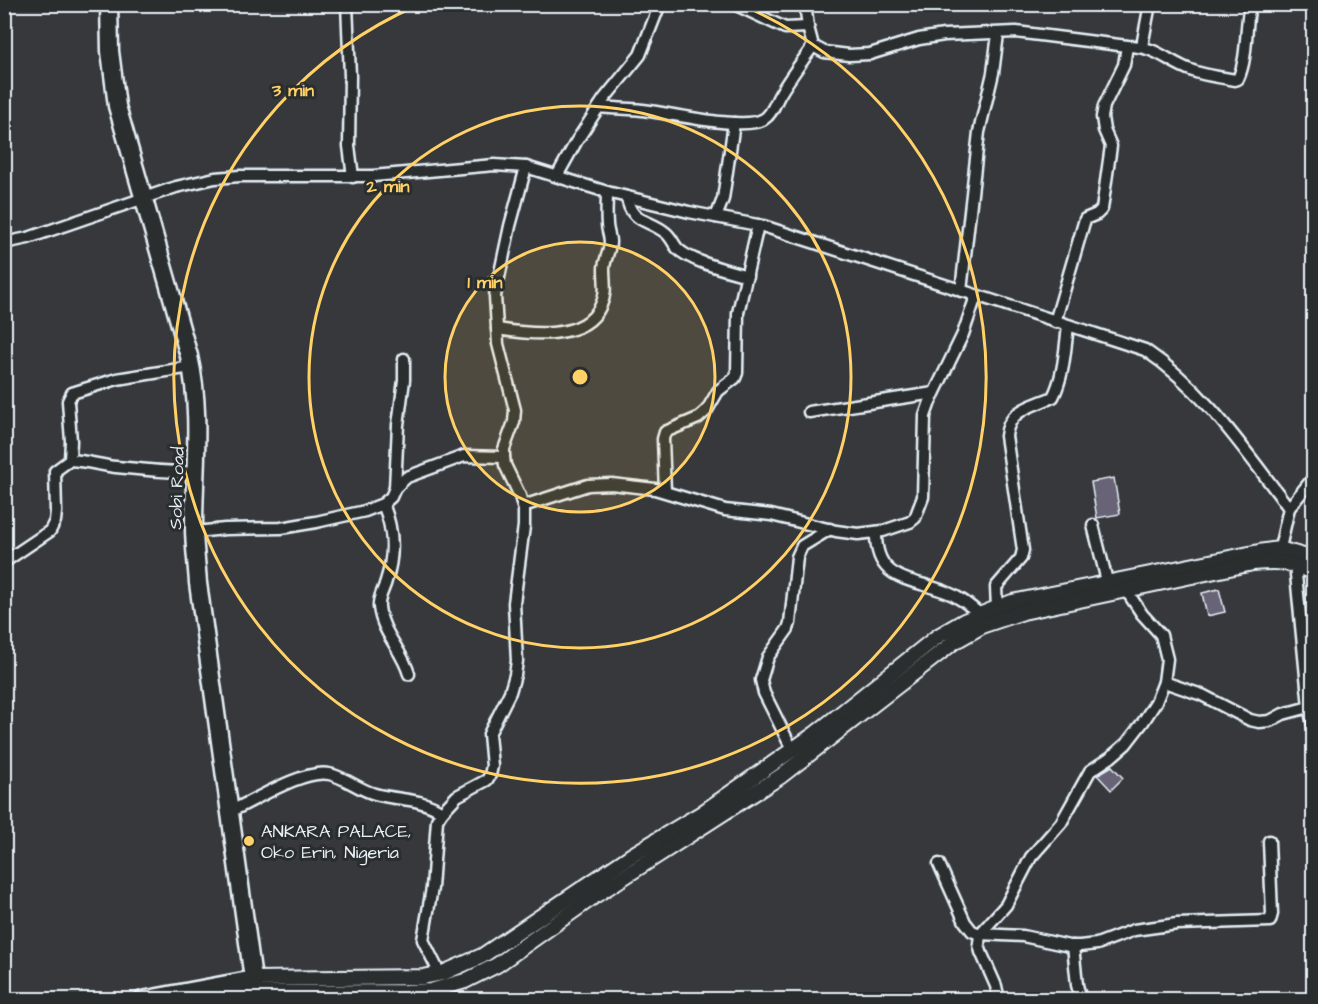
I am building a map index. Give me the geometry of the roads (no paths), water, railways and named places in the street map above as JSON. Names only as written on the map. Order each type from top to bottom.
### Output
[{"type":"highway","name":"Sobi Road","points":[[109,4],[112,80],[121,124],[191,367],[197,411],[195,532],[198,583],[255,986]]},
{"type":"highway","points":[[142,999],[255,986]]},
{"type":"highway","points":[[211,999],[255,986]]},
{"type":"main road","points":[[255,986],[423,977],[440,974],[482,956],[793,751],[938,636],[964,621],[996,608],[1012,602],[1107,581],[1278,555],[1314,559]]},
{"type":"main road","points":[[255,986],[319,996],[435,995],[497,965],[596,895],[781,776],[954,642],[984,625],[1023,612],[1253,563],[1278,555],[1314,573]]},
{"type":"main road","points":[[423,977],[435,995]]},
{"type":"main road","points":[[398,978],[410,996]]},
{"type":"street","points":[[347,4],[350,76],[349,146],[353,177]]},
{"type":"street","points":[[557,176],[599,106],[640,55],[660,4]]},
{"type":"street","points":[[734,4],[785,28],[808,27]]},
{"type":"street","points":[[804,4],[813,45],[824,52],[849,55],[870,54],[919,39],[944,35],[1016,32],[1142,46],[1194,72],[1234,80],[1238,79],[1243,63],[1246,22],[1250,4]]},
{"type":"street","points":[[1142,46],[1150,4]]},
{"type":"street","points":[[961,291],[979,132],[993,73],[998,34]]},
{"type":"street","points":[[599,106],[623,110],[647,110],[699,120],[734,123],[763,120],[770,114],[813,45]]},
{"type":"street","points":[[1055,322],[1082,227],[1087,217],[1097,214],[1101,209],[1111,146],[1104,130],[1102,117],[1104,106],[1124,65],[1127,46]]},
{"type":"street","points":[[717,217],[723,199],[734,123]]},
{"type":"street","points":[[4,243],[28,238],[176,187],[232,176],[353,177],[494,165],[526,167],[607,192],[758,225],[1145,350],[1170,367],[1198,394],[1223,422],[1289,508]]},
{"type":"street","points":[[440,974],[423,940],[432,888],[437,820],[441,812],[457,796],[481,784],[490,775],[492,766],[490,728],[510,692],[517,661],[514,603],[524,526],[523,506],[505,465],[504,450],[514,422],[515,410],[498,344],[495,296],[526,167]]},
{"type":"street","points":[[497,329],[520,333],[547,333],[580,328],[595,316],[602,304],[605,290],[603,267],[609,248],[607,192]]},
{"type":"street","points":[[627,197],[628,205],[635,216],[668,234],[683,253],[706,264],[747,276]]},
{"type":"street","points":[[664,491],[663,439],[665,432],[698,418],[707,410],[718,391],[735,378],[737,373],[738,313],[758,225]]},
{"type":"street","points":[[523,506],[588,485],[611,484],[664,491],[725,510],[771,515],[830,530],[858,534],[876,532],[910,522],[920,508],[923,497],[925,416],[963,334],[976,296]]},
{"type":"street","points":[[996,608],[996,587],[1021,558],[1023,550],[1006,436],[1007,426],[1019,412],[1053,397],[1057,390],[1068,326]]},
{"type":"street","points":[[195,532],[281,528],[365,511],[383,504],[391,497],[395,488],[404,358]]},
{"type":"street","points":[[70,460],[68,401],[72,393],[136,375],[191,367]]},
{"type":"street","points":[[809,412],[934,393]]},
{"type":"street","points":[[395,488],[407,477],[464,456],[504,457]]},
{"type":"street","points":[[4,562],[50,531],[56,512],[55,471],[70,460],[88,460],[112,467],[139,470],[196,473]]},
{"type":"street","points":[[1278,555],[1289,508],[1314,477]]},
{"type":"street","points":[[383,504],[393,537],[392,557],[380,596],[379,610],[387,633],[406,663],[409,674]]},
{"type":"street","points":[[1093,525],[1107,581]]},
{"type":"street","points":[[793,751],[764,693],[761,680],[768,657],[790,623],[797,557],[802,546],[830,530]]},
{"type":"street","points":[[876,532],[878,552],[886,567],[895,576],[960,598],[981,615]]},
{"type":"street","points":[[1295,564],[1309,707],[1314,729]]},
{"type":"street","points":[[999,999],[996,986],[981,952],[979,944],[981,934],[1006,905],[1031,857],[1061,824],[1090,771],[1112,757],[1126,744],[1156,702],[1164,682],[1167,659],[1161,636],[1126,590]]},
{"type":"street","points":[[1164,682],[1202,695],[1250,720],[1260,722],[1309,707]]},
{"type":"street","points":[[231,811],[274,788],[326,773],[376,795],[421,801],[441,812]]},
{"type":"street","points":[[939,864],[965,922],[972,931],[981,934],[1023,936],[1073,946],[1097,944],[1134,930],[1177,924],[1270,921],[1272,914],[1269,841]]},
{"type":"street","points":[[1073,946],[1081,999]]},
{"type":"place","name":"ANKARA PALACE, Oko Erin, Nigeria","points":[[249,841]]}]
